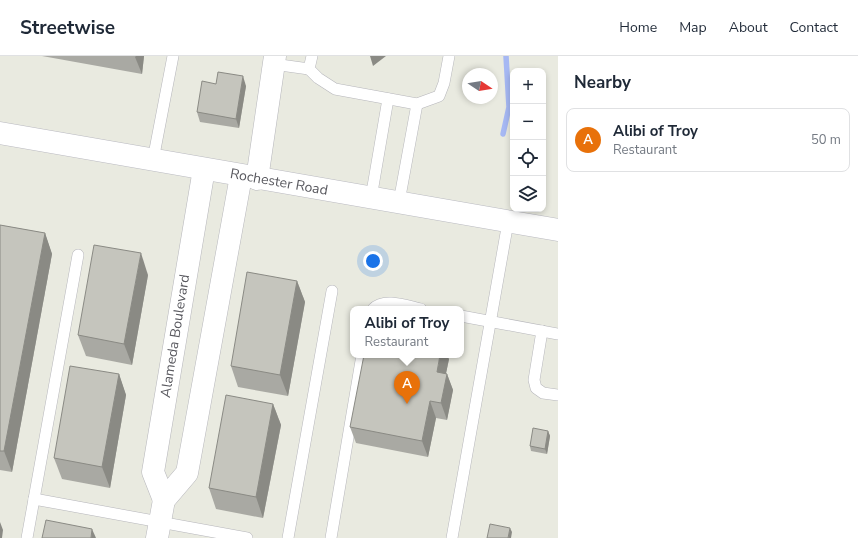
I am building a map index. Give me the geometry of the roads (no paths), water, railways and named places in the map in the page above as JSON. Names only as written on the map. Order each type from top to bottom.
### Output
[{"type":"street","points":[[158,530],[164,500],[188,473],[274,60]]},
{"type":"street","name":"Rochester Road","points":[[0,133],[249,178],[399,202],[558,230]]},
{"type":"street","name":"Alameda Boulevard","points":[[164,500],[153,472],[204,169]]},
{"type":"lane","points":[[153,160],[173,56]]},
{"type":"lane","points":[[309,69],[312,56]]},
{"type":"lane","points":[[274,60],[309,69],[318,78],[335,89],[388,100],[417,104],[439,96],[444,84],[449,56]]},
{"type":"lane","points":[[371,198],[388,100]]},
{"type":"lane","points":[[399,202],[417,104]]},
{"type":"lane","points":[[452,538],[489,322],[508,222]]},
{"type":"lane","points":[[27,538],[78,255]]},
{"type":"lane","points":[[288,538],[332,291]]},
{"type":"lane","points":[[375,306],[377,304],[386,302],[406,306]]},
{"type":"lane","points":[[464,317],[558,334]]},
{"type":"lane","points":[[542,331],[534,380],[536,388],[543,392],[558,395]]},
{"type":"lane","points":[[331,538],[361,358]]},
{"type":"lane","points":[[34,500],[158,530],[247,538]]},
{"type":"waterway","points":[[503,134],[509,107],[506,56]]},
{"type":"place","name":"Alibi of Troy","points":[[407,404]]}]
